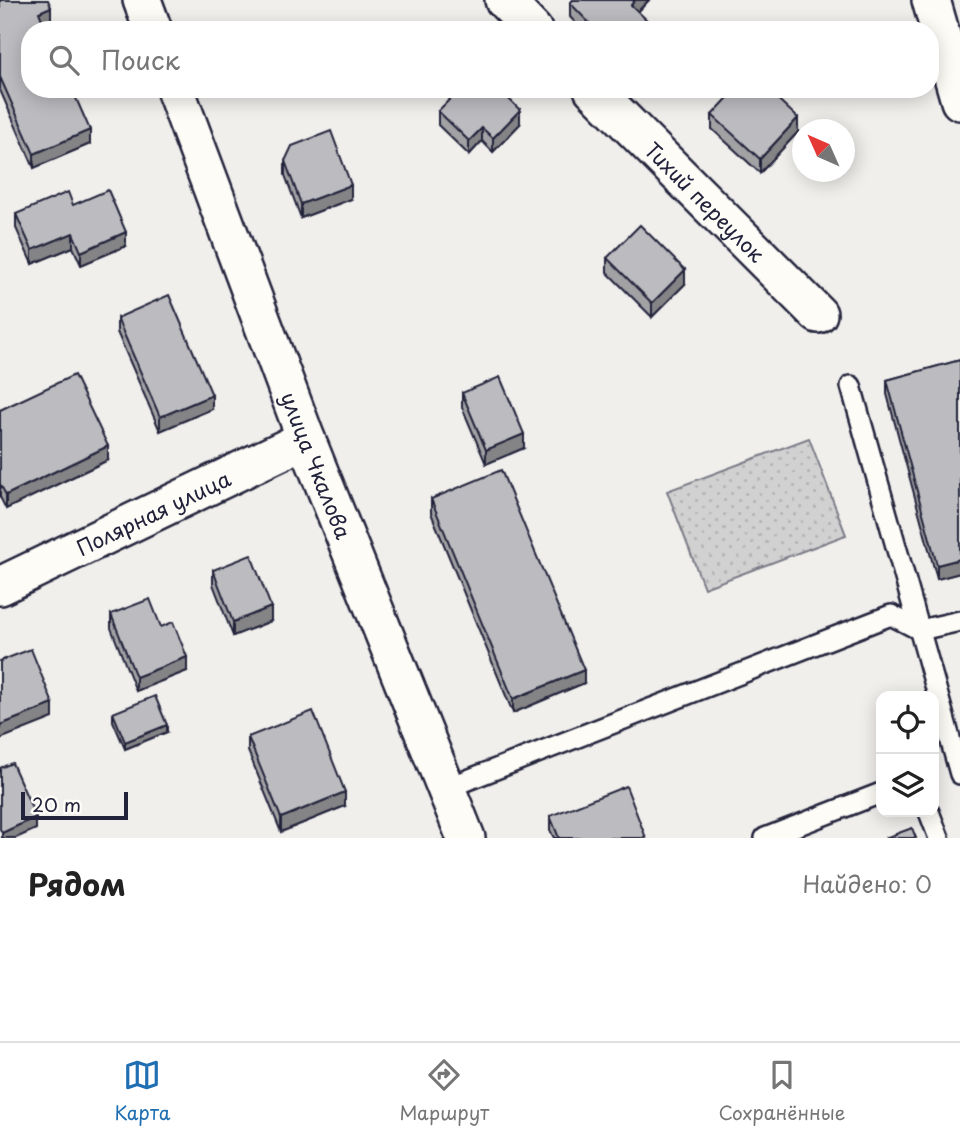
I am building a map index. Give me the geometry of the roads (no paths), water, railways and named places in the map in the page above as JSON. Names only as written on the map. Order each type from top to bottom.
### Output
[{"type":"street","points":[[142,0],[150,21]]},
{"type":"street","points":[[504,0],[524,21]]},
{"type":"street","points":[[931,0],[953,48],[960,101]]},
{"type":"street","name":"улица Чкалова","points":[[178,98],[306,439],[466,838]]},
{"type":"street","name":"Тихий переулок","points":[[602,98],[818,314]]},
{"type":"street","name":"Полярная улица","points":[[0,586],[306,439]]},
{"type":"lane","points":[[851,386],[960,774]]},
{"type":"lane","points":[[446,788],[891,615],[920,630],[960,621]]},
{"type":"lane","points":[[765,838],[876,795]]},
{"type":"lane","points":[[931,817],[939,838]]}]
